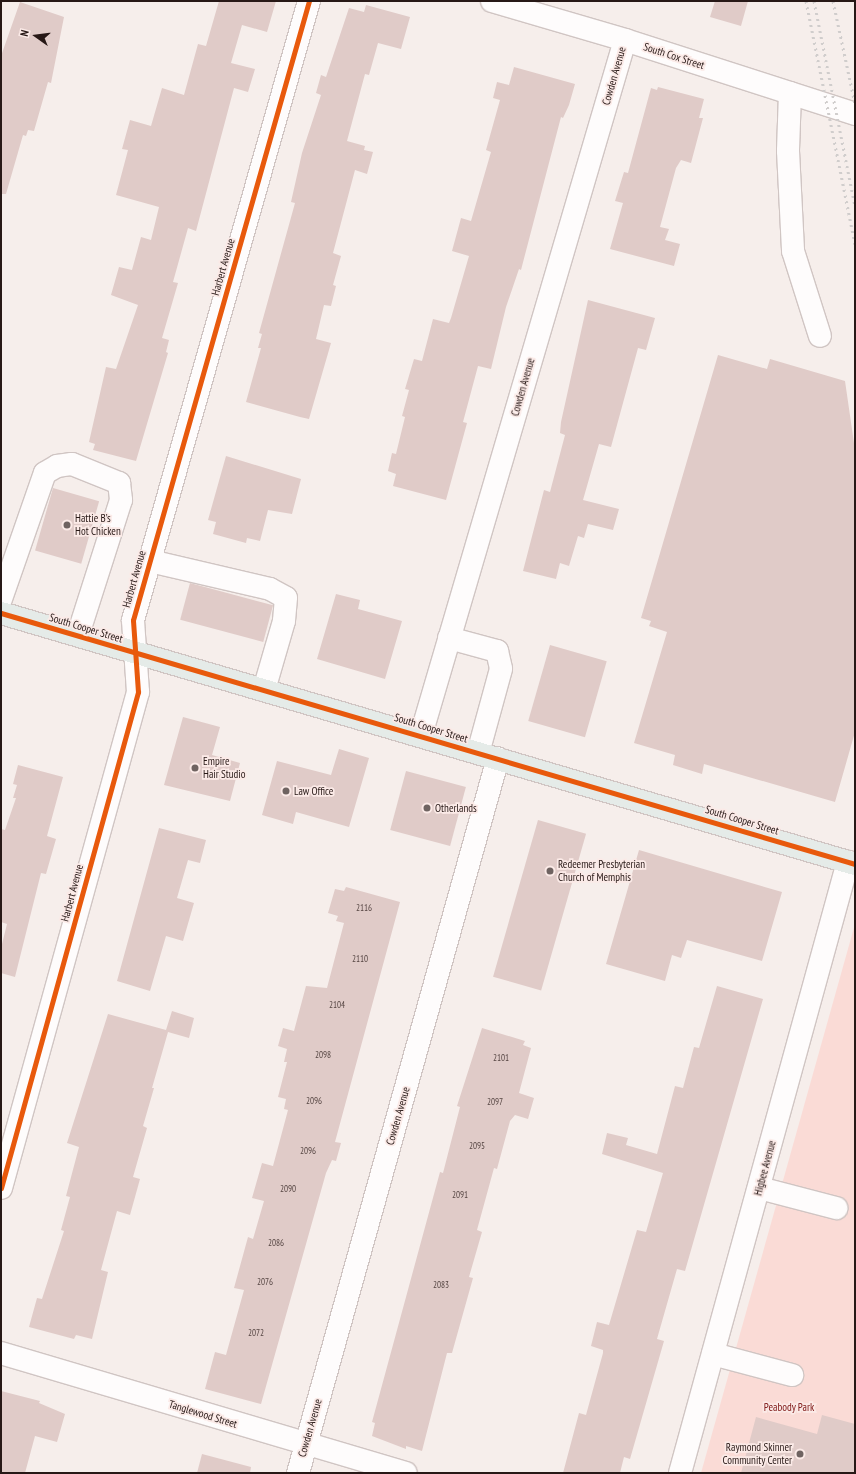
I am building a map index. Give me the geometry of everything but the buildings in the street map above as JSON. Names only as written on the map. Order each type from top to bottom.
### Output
[{"type":"main road","name":"South Cooper Street","points":[[1,613],[421,735],[851,863]]},
{"type":"street","name":"Harbert Avenue","points":[[1,1188],[138,692],[138,654],[133,620],[309,1]]},
{"type":"street","name":"South Cox Street","points":[[492,1],[625,40],[855,114]]},
{"type":"street","name":"Cowden Avenue","points":[[421,735],[625,40]]},
{"type":"street","points":[[790,93],[788,152],[793,251],[820,336]]},
{"type":"street","points":[[1,599],[45,474],[57,466],[72,464],[119,483],[121,500],[78,635]]},
{"type":"street","points":[[150,561],[270,589],[286,598],[284,621],[264,690]]},
{"type":"street","name":"Cowden Avenue","points":[[298,1473],[488,756],[501,669],[497,651],[449,638]]},
{"type":"street","name":"Higbee Avenue","points":[[680,1473],[851,863]]},
{"type":"street","points":[[759,1188],[836,1208]]},
{"type":"street","name":"Tanglewood Street","points":[[1,1354],[306,1445],[406,1473]]},
{"type":"street","points":[[713,1354],[792,1375]]},
{"type":"green space","name":"Peabody Park","points":[[855,924],[855,1473],[701,1473]]},
{"type":"railway","points":[[806,1],[855,244]]},
{"type":"railway","points":[[814,1],[855,206]]},
{"type":"railway","points":[[833,1],[855,104]]},
{"type":"cycle path","points":[[1,1188],[138,692],[133,620],[309,1]]},
{"type":"cycle path","points":[[1,613],[855,864]]},
{"type":"place","name":"Hattie B’s Hot Chicken","points":[[67,525]]},
{"type":"place","name":"Empire Hair Studio","points":[[195,768]]},
{"type":"place","name":"Law Office","points":[[286,791]]},
{"type":"place","name":"Otherlands","points":[[427,808]]},
{"type":"place","name":"Redeemer Presbyterian Church of Memphis","points":[[550,871]]},
{"type":"place","name":"Raymond Skinner Community Center","points":[[800,1454]]}]
